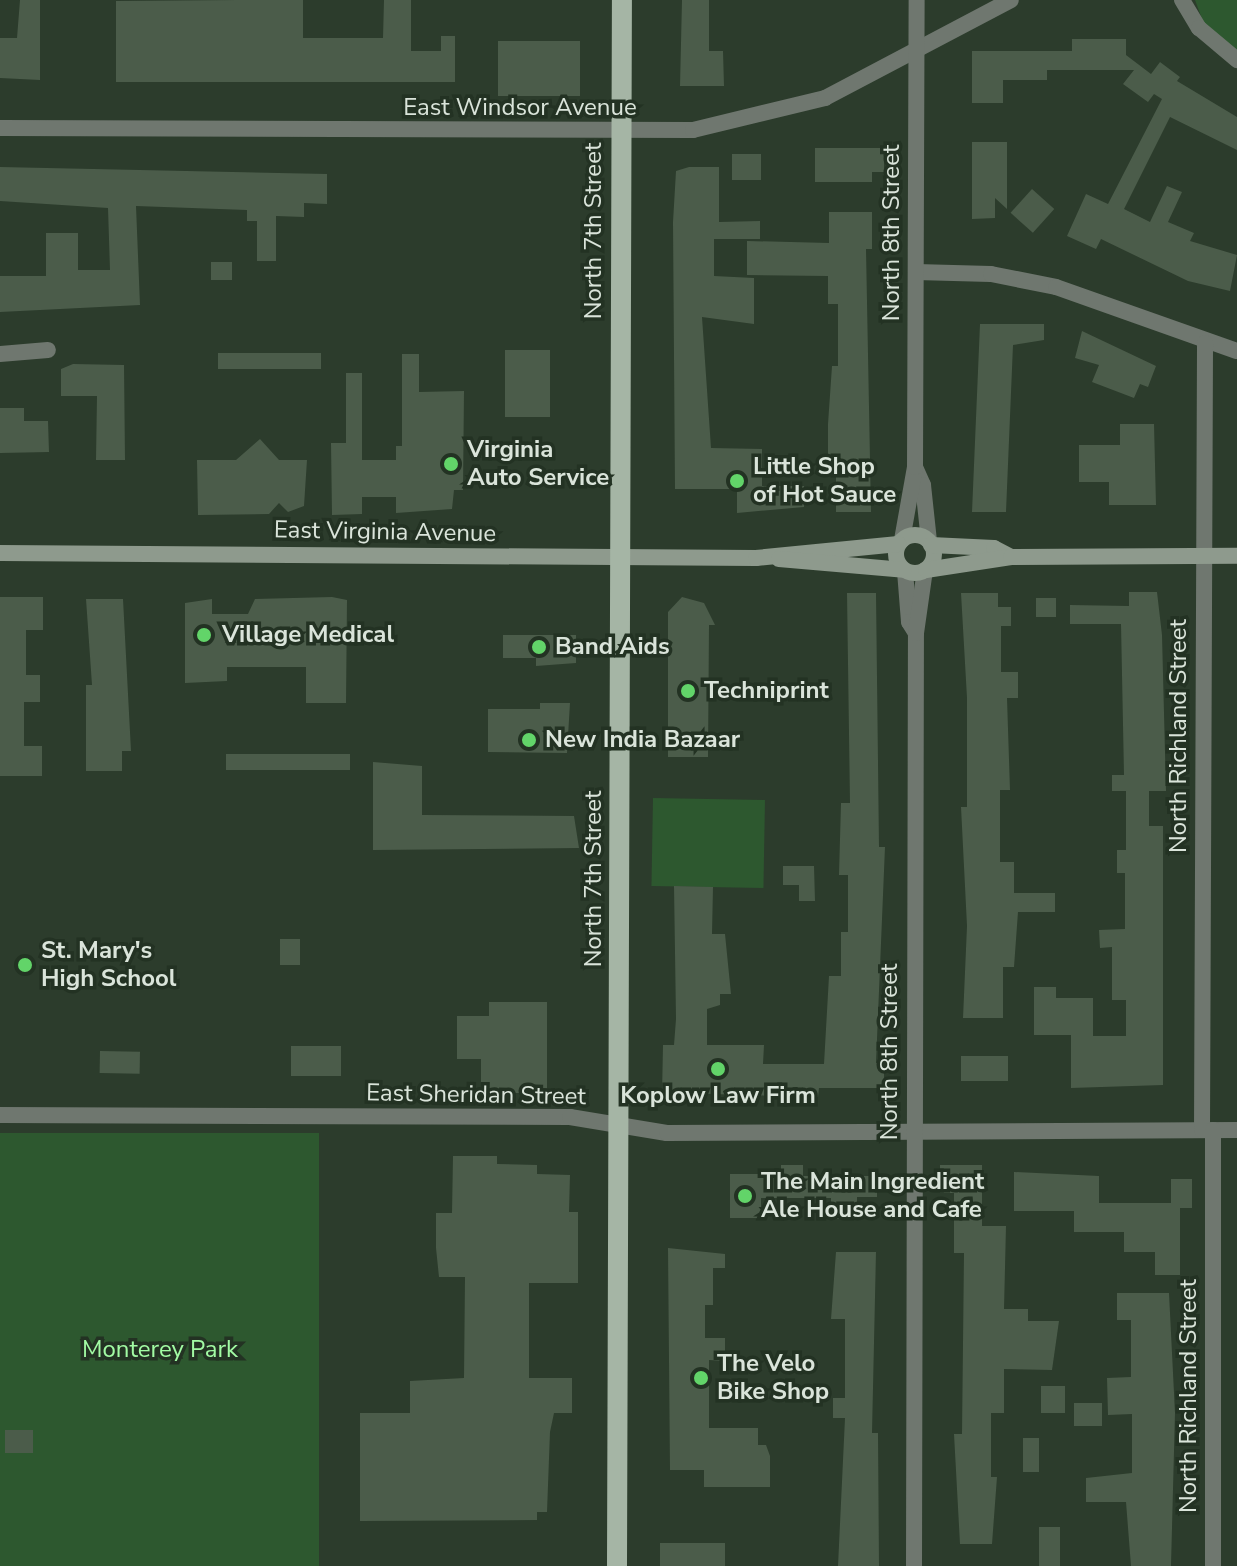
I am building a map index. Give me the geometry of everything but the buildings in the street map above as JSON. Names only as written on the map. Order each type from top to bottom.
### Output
[{"type":"main road","name":"North 7th Street","points":[[617,1566],[622,0]]},
{"type":"street","name":"North 8th Street","points":[[900,542],[915,467],[917,0]]},
{"type":"street","name":"East Windsor Avenue","points":[[0,128],[621,133],[707,128],[798,109],[1011,0]]},
{"type":"street","points":[[1182,0],[1199,28],[1237,60]]},
{"type":"street","points":[[916,272],[991,274],[1056,287],[1205,343],[1237,351]]},
{"type":"street","name":"North Richland Street","points":[[1205,343],[1213,1566]]},
{"type":"street","points":[[0,354],[48,350]]},
{"type":"street","name":"North 8th Street","points":[[915,467],[930,543]]},
{"type":"street","points":[[1011,557],[994,548],[930,543],[913,535],[900,542],[895,556],[905,571],[1011,557],[1237,556]]},
{"type":"street","name":"East Virginia Avenue","points":[[770,557],[820,547],[900,542]]},
{"type":"street","points":[[925,570],[933,560],[930,543]]},
{"type":"street","name":"East Virginia Avenue","points":[[0,553],[620,559],[770,557],[905,571]]},
{"type":"street","name":"North 8th Street","points":[[914,1566],[916,633],[925,570]]},
{"type":"street","name":"North 8th Street","points":[[905,571],[909,622],[916,633]]},
{"type":"street","name":"East Sheridan Street","points":[[0,1115],[570,1117],[667,1133],[1237,1130]]},
{"type":"green space","points":[[1195,0],[1237,0],[1237,52],[1205,27]]},
{"type":"green space","points":[[653,798],[765,800],[763,888],[651,886]]},
{"type":"green space","name":"Monterey Park","points":[[0,1133],[319,1133],[319,1566],[0,1566]]},
{"type":"place","name":"Virginia Auto Service","points":[[451,464]]},
{"type":"place","name":"Little Shop of Hot Sauce","points":[[737,481]]},
{"type":"place","name":"Village Medical","points":[[204,635]]},
{"type":"place","name":"Band Aids","points":[[539,647]]},
{"type":"place","name":"Techniprint","points":[[688,691]]},
{"type":"place","name":"New India Bazaar","points":[[529,740]]},
{"type":"place","name":"St. Mary's High School","points":[[25,965]]},
{"type":"place","name":"Koplow Law Firm","points":[[718,1069]]},
{"type":"place","name":"The Main Ingredient Ale House and Cafe","points":[[745,1196]]},
{"type":"place","name":"The Velo Bike Shop","points":[[701,1378]]}]
